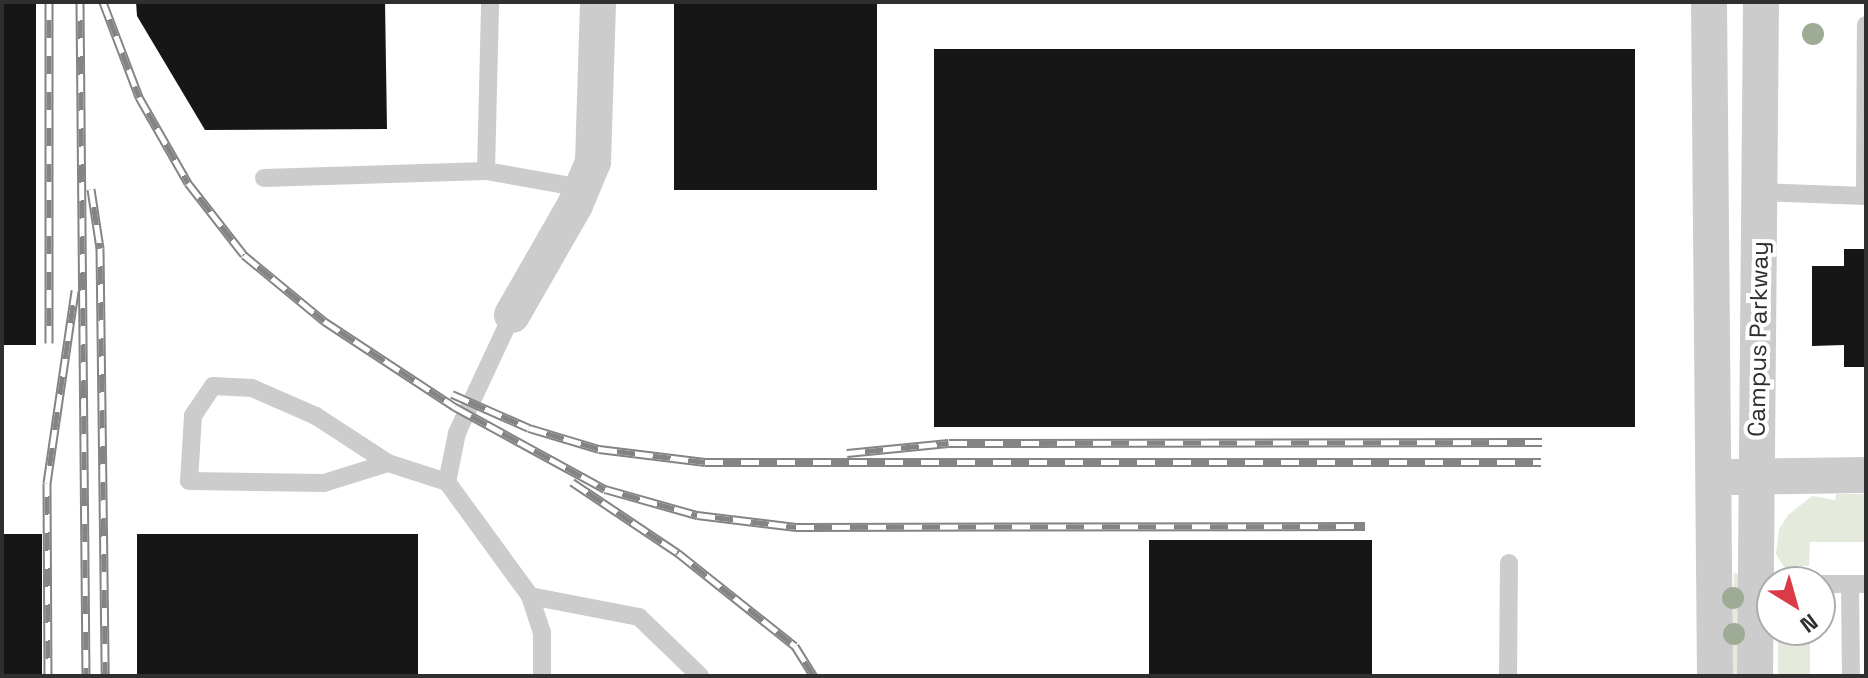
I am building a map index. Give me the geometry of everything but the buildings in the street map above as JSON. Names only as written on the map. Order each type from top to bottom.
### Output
[{"type":"street","points":[[512,315],[582,188],[593,162],[598,115],[598,2]]},
{"type":"street","name":"Campus Parkway","points":[[1709,2],[1715,676]]},
{"type":"street","name":"Campus Parkway","points":[[1761,2],[1755,477],[1762,566]]},
{"type":"street","points":[[1715,478],[1866,475]]},
{"type":"street","name":"Campus Parkway","points":[[1755,676],[1758,646]]},
{"type":"lane","points":[[486,171],[490,2]]},
{"type":"lane","points":[[1761,192],[1865,196],[1866,25]]},
{"type":"lane","points":[[264,178],[486,171],[582,188]]},
{"type":"lane","points":[[447,482],[457,433],[512,315]]},
{"type":"lane","points":[[388,463],[324,483],[189,481],[193,416],[213,386],[252,388],[316,416],[388,463],[447,482],[530,596],[542,632],[542,676]]},
{"type":"lane","points":[[1508,676],[1509,563]]},
{"type":"lane","points":[[1836,584],[1858,584],[1851,676]]},
{"type":"lane","points":[[530,596],[639,617],[700,676]]},
{"type":"shaded area","points":[[1836,494],[1866,494],[1866,542],[1810,542],[1809,566],[1783,566],[1776,554],[1779,529],[1788,515],[1812,496],[1835,500]]},
{"type":"shaded area","points":[[1734,572],[1740,576],[1741,676],[1729,676]]},
{"type":"shaded area","points":[[1778,646],[1810,646],[1810,676],[1778,676]]},
{"type":"railway","points":[[49,2],[49,343]]},
{"type":"railway","points":[[80,2],[86,676]]},
{"type":"railway","points":[[103,2],[139,97],[188,183],[244,255],[324,321],[455,407],[605,489],[697,515],[796,527],[1365,526]]},
{"type":"railway","points":[[91,189],[100,248],[105,676]]},
{"type":"railway","points":[[48,676],[47,483],[75,290]]},
{"type":"railway","points":[[452,394],[529,428],[599,449],[705,462],[1541,462]]},
{"type":"railway","points":[[847,453],[949,443],[1542,442]]},
{"type":"railway","points":[[572,482],[678,553],[795,646],[814,676]]}]
